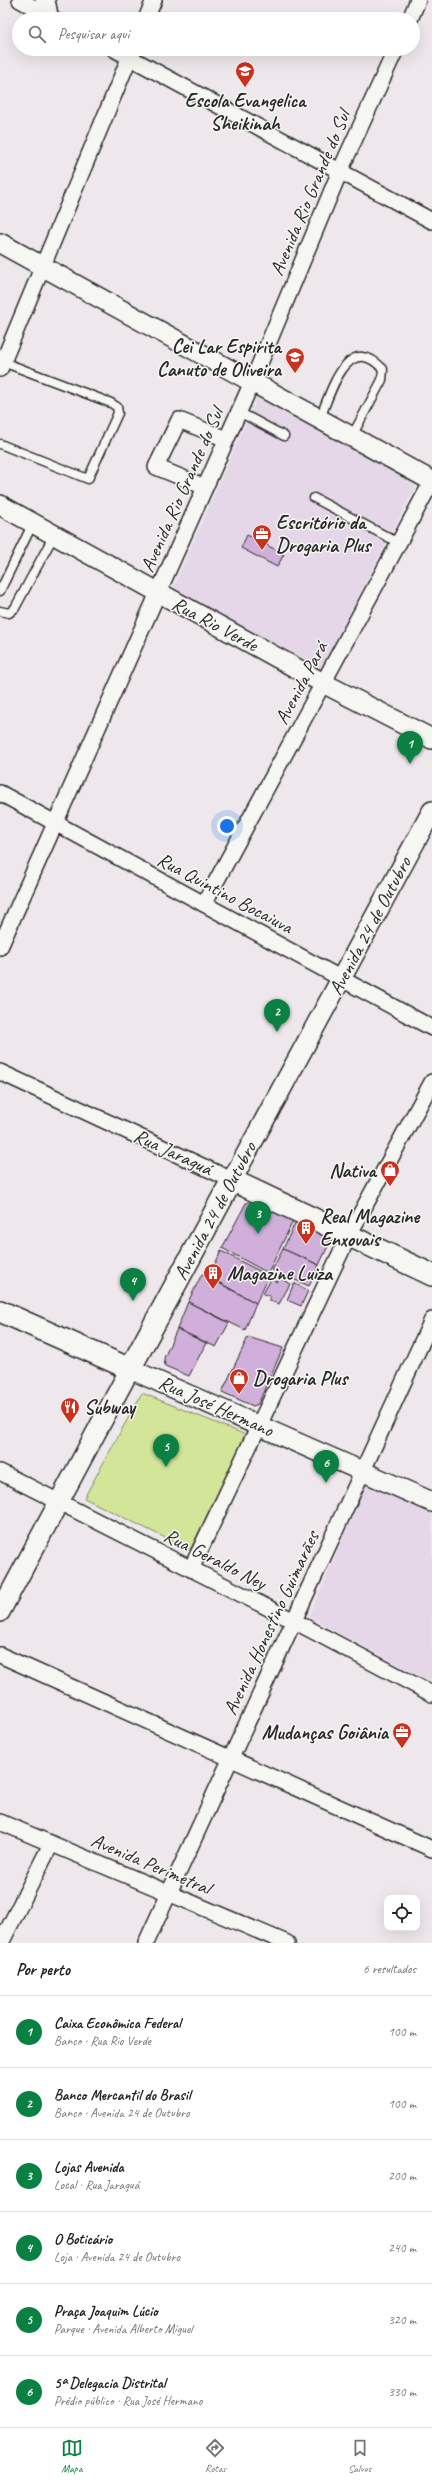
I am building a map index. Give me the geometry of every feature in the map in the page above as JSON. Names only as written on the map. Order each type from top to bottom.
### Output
[{"type":"main road","name":"Rua Jaraguá","points":[[232,1180],[432,1275]]},
{"type":"main road","name":"Avenida 24 de Outubro","points":[[130,1369],[232,1180]]},
{"type":"main road","name":"Rua José Hermano","points":[[0,1311],[130,1369]]},
{"type":"street","points":[[20,0],[49,11]]},
{"type":"street","points":[[149,12],[154,0]]},
{"type":"street","points":[[413,12],[418,0]]},
{"type":"street","points":[[1,365],[130,56]]},
{"type":"street","points":[[136,56],[432,221]]},
{"type":"street","name":"Avenida Rio Grande do Sul","points":[[0,947],[54,823],[239,412],[340,171],[393,56]]},
{"type":"street","points":[[0,243],[42,268],[252,380],[432,481]]},
{"type":"street","points":[[205,487],[156,467],[179,420],[226,439]]},
{"type":"street","name":"Avenida Pará","points":[[204,904],[432,481]]},
{"type":"street","name":"Rua Rio Verde","points":[[0,505],[157,593],[323,683],[432,739]]},
{"type":"street","name":"Rua Quintino Bocaiuva","points":[[0,793],[432,1028]]},
{"type":"street","name":"Avenida 24 de Outubro","points":[[232,1180],[432,811]]},
{"type":"street","name":"Rua Jaraguá","points":[[0,1072],[232,1180]]},
{"type":"street","points":[[191,1569],[349,1235],[432,1082]]},
{"type":"street","name":"Avenida Honestino Guimarães","points":[[146,1943],[364,1472],[432,1320]]},
{"type":"street","name":"Avenida 24 de Outubro","points":[[0,1612],[130,1369]]},
{"type":"street","name":"Rua José Hermano","points":[[130,1369],[432,1502]]},
{"type":"street","name":"Rua Geraldo Ney","points":[[0,1472],[294,1621],[432,1694]]},
{"type":"street","points":[[0,1655],[432,1849]]},
{"type":"street","name":"Avenida Perimetral","points":[[0,1822],[287,1943]]},
{"type":"street","points":[[1,1943],[51,1844]]},
{"type":"lane","points":[[320,418],[341,371],[351,358],[359,355],[368,357],[383,369],[382,380],[352,436]]},
{"type":"lane","points":[[0,444],[88,479],[118,413],[117,407],[111,403],[1,365]]},
{"type":"lane","points":[[239,412],[284,436]]},
{"type":"lane","points":[[314,498],[399,543]]},
{"type":"lane","points":[[0,591],[33,523]]},
{"type":"lane","points":[[0,611],[10,613],[15,608],[54,535]]},
{"type":"shaded area","points":[[259,393],[416,486],[321,669],[171,592]]},
{"type":"shaded area","points":[[367,1483],[432,1511],[432,1683],[309,1617]]},
{"type":"green space","points":[[142,1393],[246,1435],[190,1550],[84,1498]]},
{"type":"building","name":"Escritório da Drogaria Plus","points":[[247,535],[284,554],[277,567],[241,548]]},
{"type":"building","points":[[253,1201],[294,1219],[268,1273],[222,1248],[246,1203]]},
{"type":"building","name":"Real Magazine Enxovais","points":[[296,1221],[329,1237],[330,1242],[319,1265],[283,1249]]},
{"type":"building","points":[[283,1249],[319,1265],[309,1286],[272,1270]]},
{"type":"building","points":[[221,1251],[269,1276],[256,1303],[209,1277]]},
{"type":"building","name":"Magazine Luiza","points":[[202,1274],[256,1303],[245,1330],[188,1302]]},
{"type":"building","points":[[280,1278],[290,1284],[279,1304],[270,1301],[270,1296],[263,1294],[271,1279],[277,1282]]},
{"type":"building","points":[[294,1283],[308,1291],[301,1306],[287,1300]]},
{"type":"building","points":[[188,1302],[229,1323],[216,1347],[177,1329]]},
{"type":"building","points":[[177,1329],[206,1343],[189,1376],[165,1366],[164,1358]]},
{"type":"building","points":[[248,1337],[283,1348],[258,1404],[253,1406],[222,1392]]},
{"type":"place","name":"Escola Evangelica Sheikinah","points":[[245,88]]},
{"type":"place","name":"Cei Lar Espirita Canuto de Oliveira","points":[[295,374]]},
{"type":"place","name":"Escritório da Drogaria Plus","points":[[262,551]]},
{"type":"place","name":"Caixa Econômica Federal","points":[[410,764]]},
{"type":"place","name":"Banco Mercantil do Brasil","points":[[277,1032]]},
{"type":"place","name":"Nativa","points":[[390,1187]]},
{"type":"place","name":"Lojas Avenida","points":[[258,1234]]},
{"type":"place","name":"Real Magazine Enxovais","points":[[306,1245]]},
{"type":"place","name":"Magazine Luiza","points":[[213,1290]]},
{"type":"place","name":"O Boticário","points":[[133,1301]]},
{"type":"place","name":"Drogaria Plus","points":[[239,1395]]},
{"type":"place","name":"Subway","points":[[70,1424]]},
{"type":"place","name":"Praça Joaquim Lúcio","points":[[166,1467]]},
{"type":"place","name":"5ª Delegacia Distrital","points":[[326,1483]]},
{"type":"place","name":"Mudanças Goiânia","points":[[402,1749]]}]
